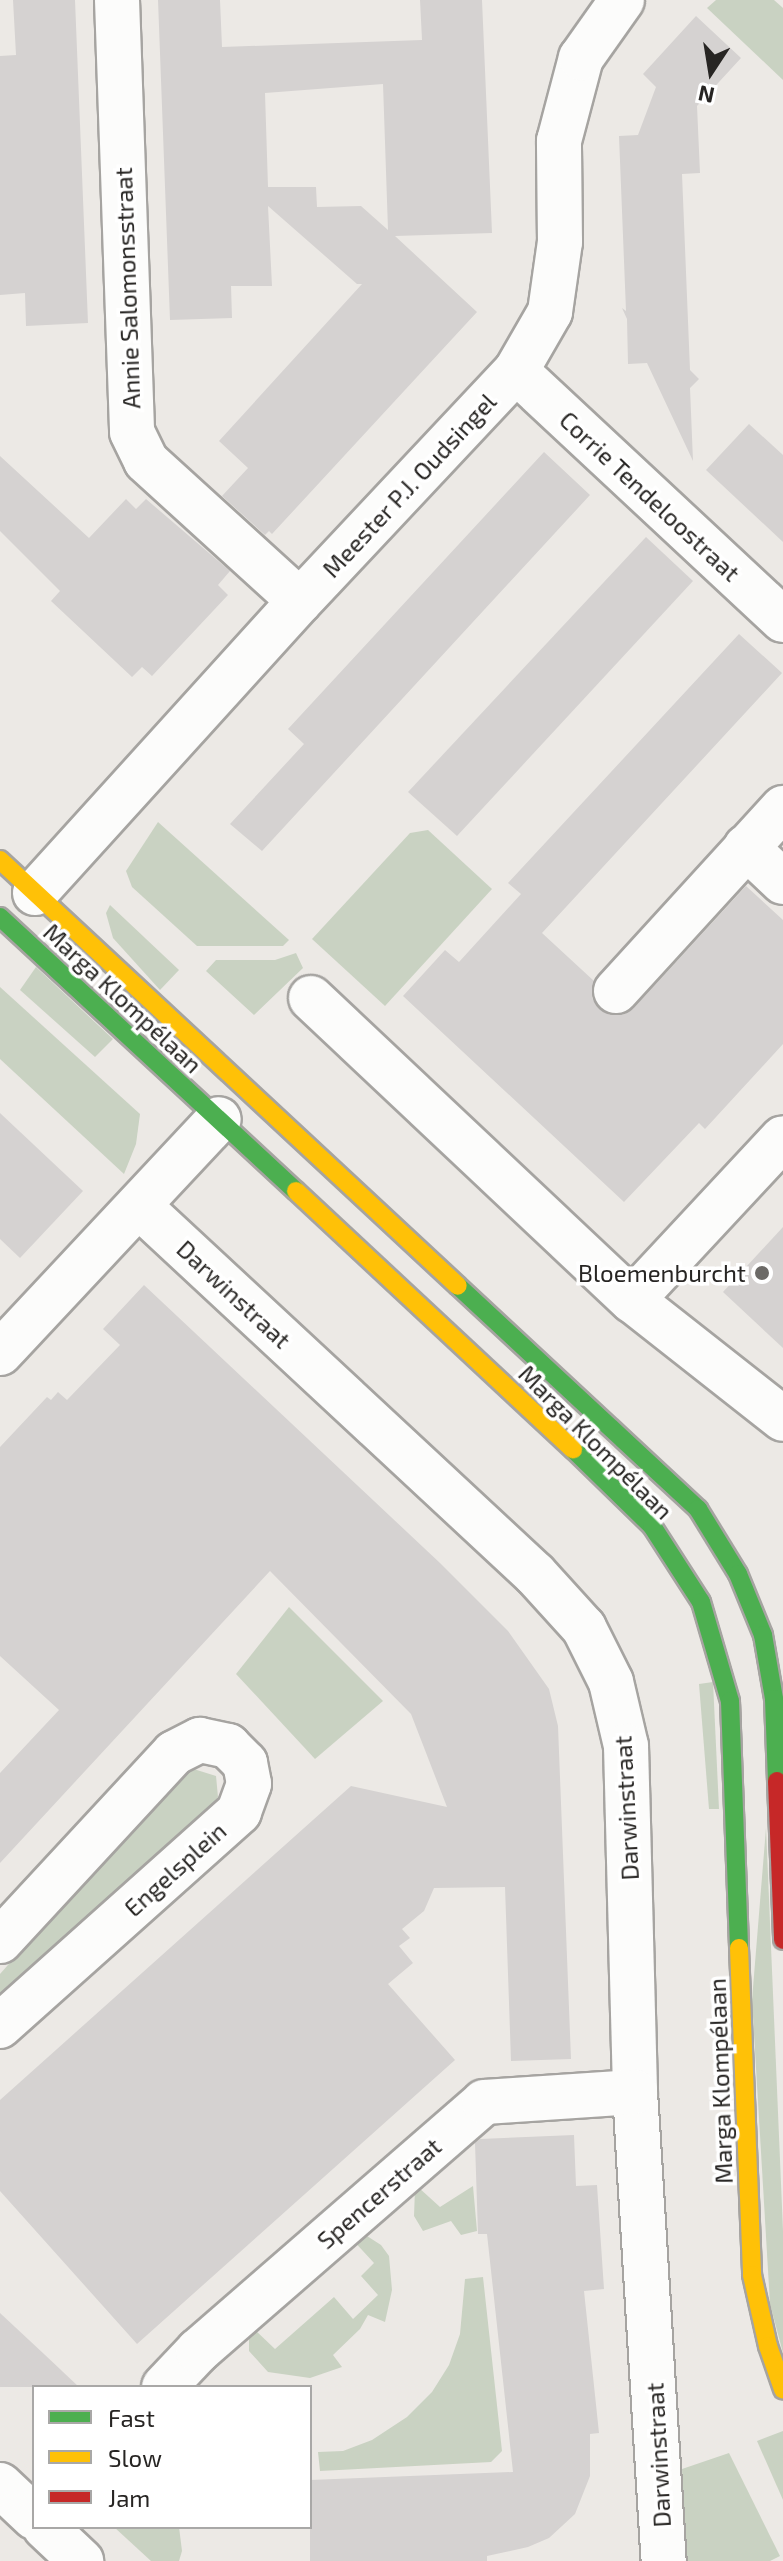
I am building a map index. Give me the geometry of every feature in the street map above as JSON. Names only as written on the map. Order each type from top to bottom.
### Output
[{"type":"street","name":"Annie Salomonsstraat","points":[[117,0],[132,432],[146,461],[300,601]]},
{"type":"street","name":"Meester P.J. Oudsingel","points":[[17,910],[516,371],[550,312],[560,242],[559,141],[581,58],[610,4]]},
{"type":"street","name":"Corrie Tendeloostraat","points":[[516,371],[783,620]]},
{"type":"street","points":[[616,991],[783,808]]},
{"type":"street","points":[[746,847],[783,882]]},
{"type":"street","name":"Marga Klompélaan","points":[[0,860],[17,910],[232,1104],[698,1509],[738,1574],[763,1635],[778,1698],[783,1940]]},
{"type":"street","name":"Marga Klompélaan","points":[[17,910],[232,1104],[652,1526],[701,1602],[730,1701],[752,2275],[768,2346],[783,2389]]},
{"type":"street","points":[[311,998],[632,1300],[783,1419]]},
{"type":"street","points":[[2,1347],[139,1206],[232,1104]]},
{"type":"street","points":[[632,1300],[783,1138]]},
{"type":"street","name":"Darwinstraat","points":[[139,1206],[535,1574],[584,1628],[611,1682],[626,1746],[635,2092],[664,2561]]},
{"type":"street","points":[[730,1701],[778,1698]]},
{"type":"street","name":"Engelsplein","points":[[0,1941],[174,1753],[200,1740],[228,1746],[245,1763],[249,1784],[239,1812],[0,2026]]},
{"type":"street","name":"Spencerstraat","points":[[166,2385],[198,2351],[484,2102],[635,2092]]},
{"type":"street","points":[[0,2485],[32,2515]]},
{"type":"street","points":[[47,2529],[81,2561]]},
{"type":"green space","points":[[716,0],[774,0],[783,8],[783,80],[707,8]]},
{"type":"green space","points":[[158,822],[289,940],[283,946],[197,946],[132,887],[126,871]]},
{"type":"green space","points":[[428,830],[492,889],[385,1006],[312,939],[410,833]]},
{"type":"green space","points":[[110,905],[179,970],[160,990],[113,938],[106,913]]},
{"type":"green space","points":[[296,953],[303,968],[254,1015],[206,971],[216,960],[275,960]]},
{"type":"green space","points":[[36,967],[113,1039],[95,1057],[20,990]]},
{"type":"green space","points":[[0,987],[140,1114],[136,1144],[124,1174],[0,1059]]},
{"type":"green space","points":[[289,1607],[383,1701],[315,1759],[236,1674]]},
{"type":"green space","points":[[713,1682],[719,1809],[709,1809],[699,1684]]},
{"type":"green space","points":[[184,1766],[216,1776],[218,1797],[204,1821],[0,2019],[0,1974]]},
{"type":"green space","points":[[766,1828],[783,2231],[783,2353],[770,2304],[752,2000]]},
{"type":"green space","points":[[473,2186],[477,2231],[461,2235],[451,2221],[423,2231],[414,2216],[415,2189],[418,2187],[440,2207]]},
{"type":"green space","points":[[355,2234],[367,2236],[381,2245],[389,2256],[392,2290],[385,2322],[368,2315],[360,2329],[333,2355],[342,2367],[310,2378],[268,2372],[249,2351],[249,2333],[253,2328],[275,2349],[334,2297],[353,2319],[378,2295],[361,2276],[374,2263],[351,2238]]},
{"type":"green space","points":[[483,2277],[502,2451],[491,2462],[320,2471],[318,2452],[343,2451],[372,2440],[407,2417],[432,2392],[449,2365],[460,2334],[465,2279]]},
{"type":"green space","points":[[783,2431],[783,2500],[757,2441]]},
{"type":"green space","points":[[729,2453],[780,2556],[770,2561],[685,2561],[682,2469]]},
{"type":"green space","points":[[116,2529],[179,2529],[182,2551],[179,2561],[151,2561]]},
{"type":"building","points":[[13,0],[75,0],[88,323],[26,326],[25,293],[0,295],[0,56],[16,55]]},
{"type":"building","points":[[158,0],[220,0],[222,47],[422,40],[420,0],[482,0],[492,233],[395,236],[477,312],[272,534],[269,531],[265,535],[222,496],[248,468],[219,441],[362,284],[357,284],[268,206],[272,286],[231,286],[232,318],[170,320]],"holes":[[[383,84],[388,230],[361,206],[317,207],[316,187],[268,187],[265,93]]]},
{"type":"building","points":[[696,16],[741,58],[697,106],[700,173],[682,174],[690,370],[699,379],[690,388],[693,461],[647,363],[628,364],[627,319],[622,308],[626,311],[619,136],[638,135],[656,87],[643,74]]},
{"type":"building","points":[[749,424],[783,455],[783,542],[706,470]]},
{"type":"building","points":[[544,452],[590,495],[262,851],[230,824],[304,744],[288,729]]},
{"type":"building","points":[[0,456],[89,538],[126,499],[136,509],[146,499],[230,571],[218,585],[228,595],[152,676],[142,667],[132,677],[51,601],[60,591],[0,531]]},
{"type":"building","points":[[646,537],[693,581],[457,836],[408,792]]},
{"type":"building","points":[[739,634],[782,673],[542,933],[594,981],[592,998],[599,1009],[610,1015],[623,1015],[634,1008],[746,886],[783,920],[783,1044],[705,1129],[699,1123],[624,1202],[403,996],[445,950],[459,962],[521,894],[508,883]]},
{"type":"building","points":[[0,1113],[83,1191],[20,1258],[0,1239]]},
{"type":"building","name":"Bloemenburcht","points":[[783,1227],[783,1348],[723,1292]]},
{"type":"building","points":[[144,1285],[440,1563],[508,1631],[549,1689],[558,1726],[571,2059],[511,2061],[505,1887],[434,1888],[424,1911],[402,1929],[410,1938],[399,1946],[413,1963],[388,1984],[455,2060],[137,2344],[0,2191],[0,2100],[351,1786],[447,1807],[411,1714],[270,1571],[0,1863],[0,1773],[59,1710],[0,1656],[0,1447],[47,1397],[51,1400],[58,1392],[67,1400],[120,1345],[103,1329]]},
{"type":"building","points":[[574,2135],[576,2186],[597,2185],[604,2289],[584,2291],[599,2433],[590,2434],[590,2476],[575,2514],[549,2538],[528,2547],[487,2556],[487,2561],[310,2561],[312,2480],[513,2472],[487,2234],[478,2234],[475,2143],[480,2139]]},
{"type":"building","points":[[0,2313],[77,2385],[32,2385],[0,2387]]},
{"type":"traffic: fast","points":[[0,917],[296,1191]]},
{"type":"traffic: fast","points":[[458,1286],[698,1509],[738,1574],[763,1635],[774,1699],[777,1781]]},
{"type":"traffic: fast","points":[[573,1449],[652,1526],[701,1602],[730,1701],[739,1948]]},
{"type":"traffic: slow","points":[[0,860],[458,1286]]},
{"type":"traffic: slow","points":[[296,1191],[573,1449]]},
{"type":"traffic: slow","points":[[739,1948],[752,2275],[768,2346],[783,2389]]},
{"type":"traffic: jam","points":[[777,1781],[783,1940]]},
{"type":"place","name":"Bloemenburcht","points":[[762,1273]]}]
